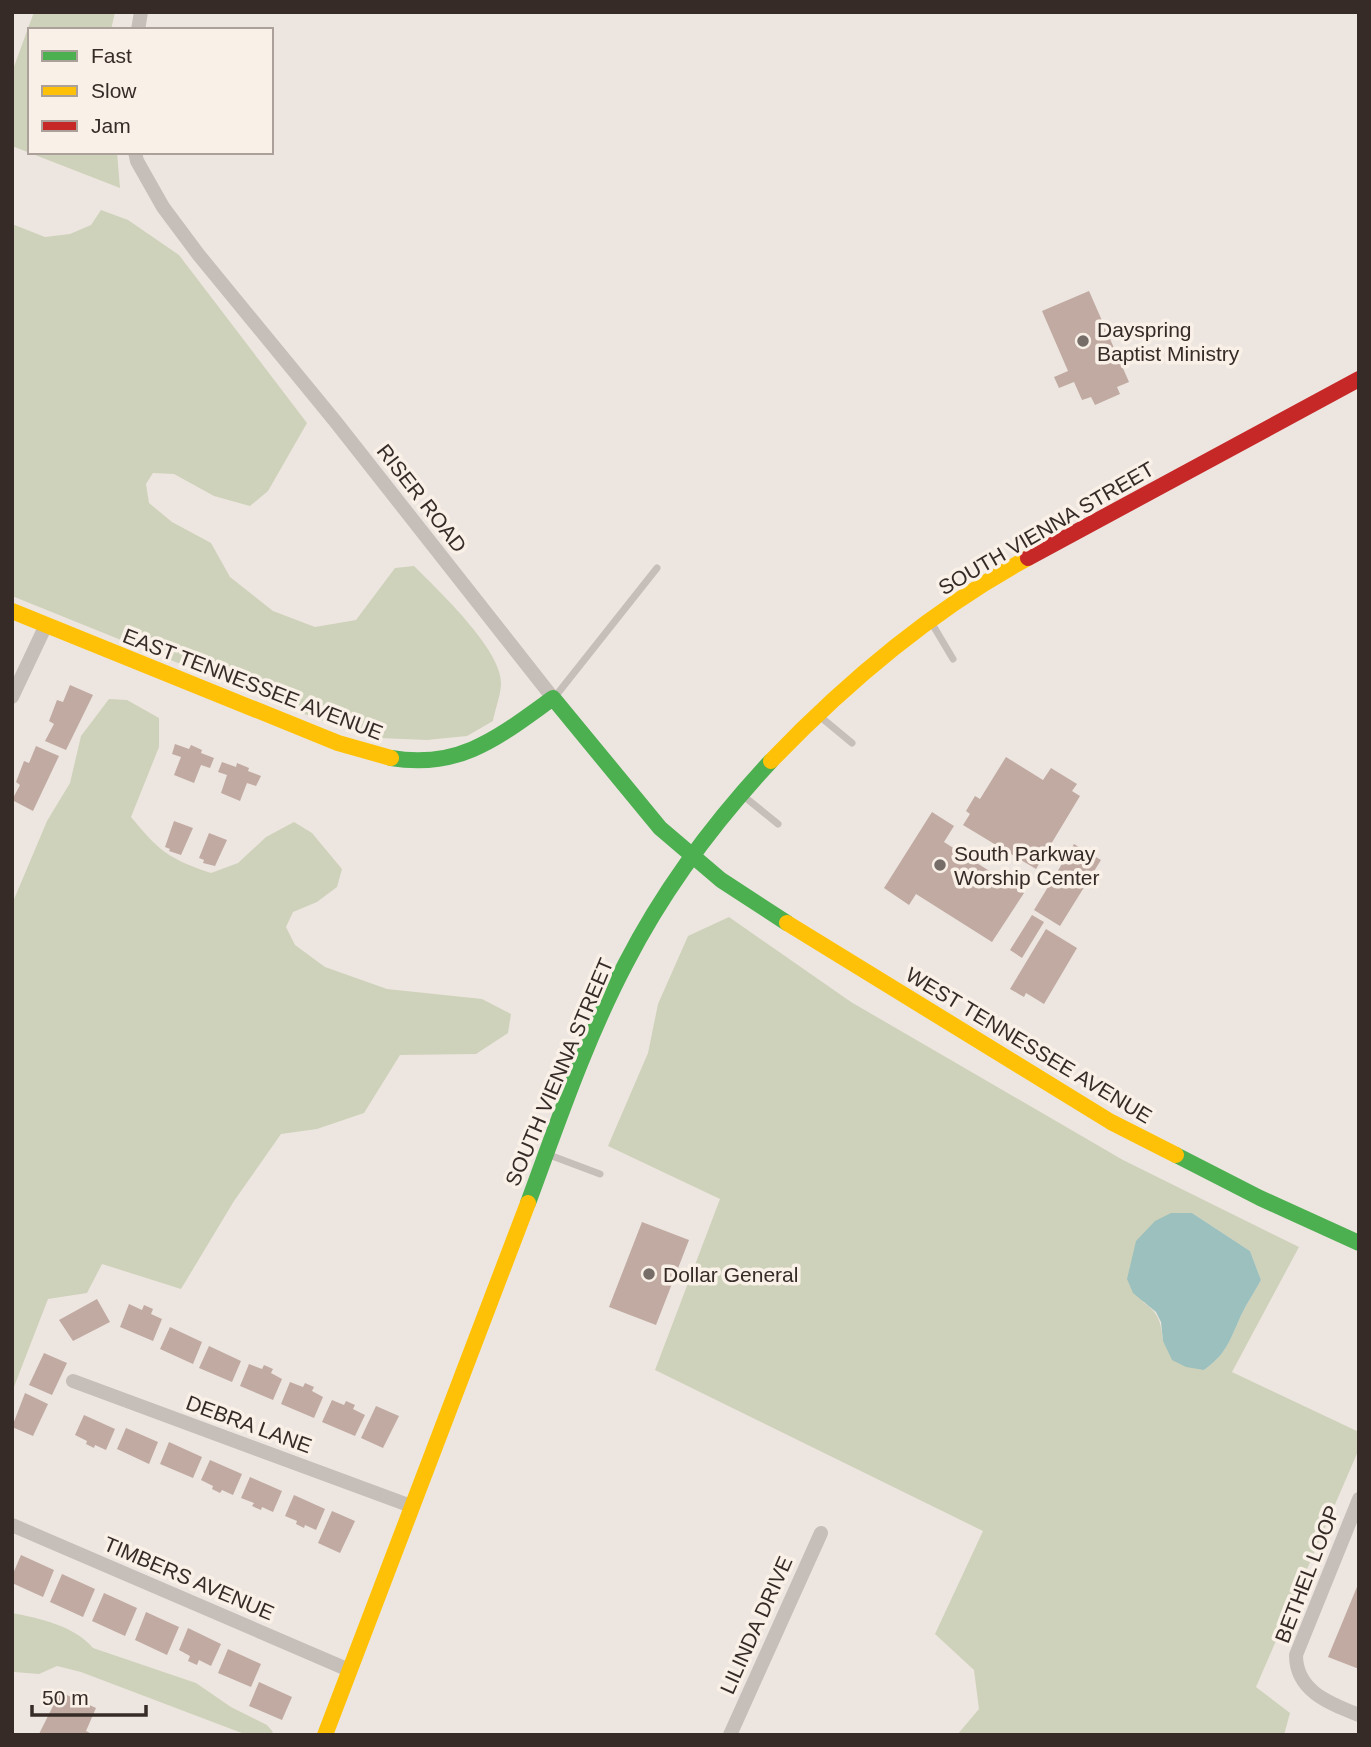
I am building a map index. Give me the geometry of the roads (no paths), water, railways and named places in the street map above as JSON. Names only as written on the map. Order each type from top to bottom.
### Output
[{"type":"main road","name":"SOUTH VIENNA STREET","points":[[329,1733],[349,1670],[589,1042],[615,984],[670,888],[740,794],[816,714],[881,657],[930,620],[1020,562],[1359,379]]},
{"type":"main road","name":"EAST TENNESSEE AVENUE","points":[[12,611],[338,743],[403,761],[431,760],[465,754],[505,732],[553,698]]},
{"type":"main road","name":"RISER ROAD","points":[[553,698],[660,828],[693,856]]},
{"type":"main road","name":"WEST TENNESSEE AVENUE","points":[[693,856],[721,880],[836,954],[1111,1122],[1260,1198],[1359,1243]]},
{"type":"street","name":"RISER ROAD","points":[[135,154],[137,162],[163,207],[198,254],[335,421],[553,698]]},
{"type":"street","points":[[12,697],[46,625]]},
{"type":"street","name":"DEBRA LANE","points":[[73,1381],[411,1506]]},
{"type":"street","name":"BETHEL LOOP","points":[[1359,1499],[1302,1637],[1296,1664],[1298,1674],[1306,1685],[1331,1702],[1359,1715]]},
{"type":"street","name":"TIMBERS AVENUE","points":[[12,1525],[349,1670]]},
{"type":"street","name":"LILINDA DRIVE","points":[[730,1735],[821,1532]]},
{"type":"lane","points":[[553,698],[657,568]]},
{"type":"lane","points":[[930,620],[953,659]]},
{"type":"lane","points":[[816,714],[852,743]]},
{"type":"lane","points":[[740,794],[778,824]]},
{"type":"lane","points":[[545,1154],[600,1174]]},
{"type":"water","points":[[1171,1213],[1192,1213],[1250,1251],[1261,1280],[1226,1348],[1204,1370],[1186,1367],[1172,1360],[1163,1341],[1161,1322],[1156,1312],[1133,1293],[1127,1279],[1136,1241],[1155,1221]]},
{"type":"place","name":"Dayspring Baptist Ministry","points":[[1083,341]]},
{"type":"place","name":"South Parkway Worship Center","points":[[940,865]]},
{"type":"place","name":"Dollar General","points":[[649,1274]]}]
